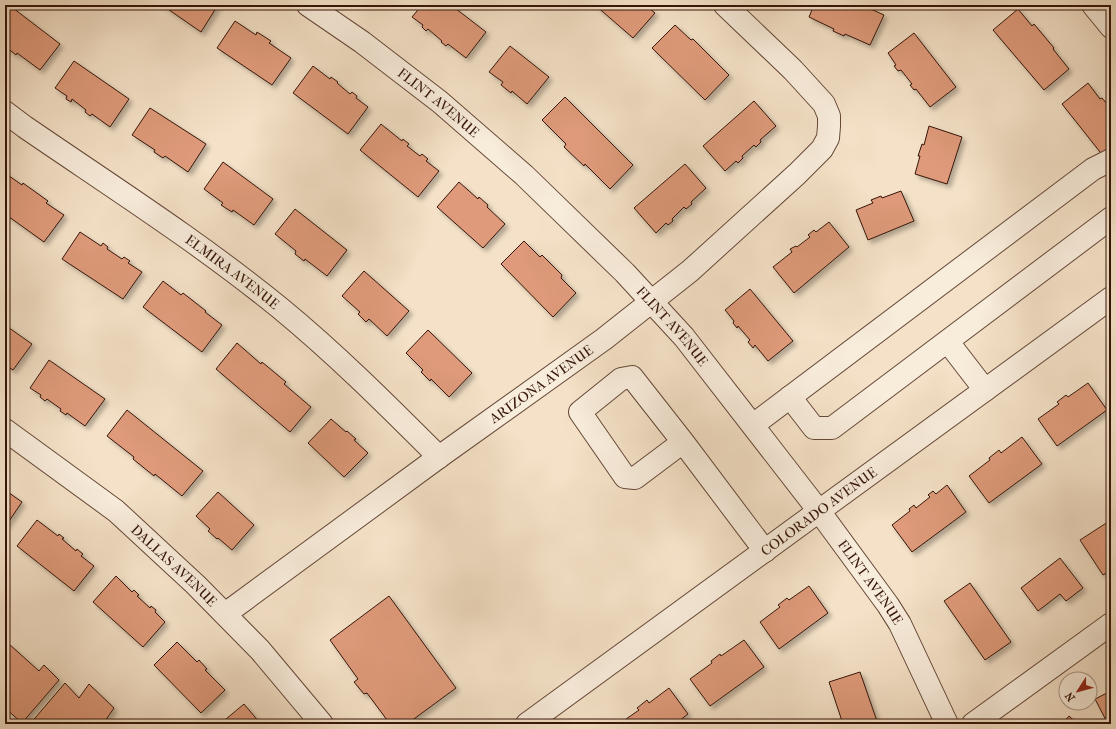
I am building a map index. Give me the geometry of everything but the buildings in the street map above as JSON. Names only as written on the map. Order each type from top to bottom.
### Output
[{"type":"street","name":"FLINT AVENUE","points":[[308,5],[362,42],[440,102],[524,175],[625,273],[684,337],[819,511],[892,611],[900,624],[947,724]]},
{"type":"street","name":"ARIZONA AVENUE","points":[[225,614],[604,338],[690,271],[797,174],[822,149],[828,138],[829,126],[829,116],[824,104],[794,70],[724,5]]},
{"type":"street","name":"ELMIRA AVENUE","points":[[5,112],[211,255],[280,308],[333,355],[439,457]]},
{"type":"street","points":[[753,425],[1093,169],[1111,160]]},
{"type":"street","points":[[790,397],[814,428],[832,428],[1111,218]]},
{"type":"street","name":"COLORADO AVENUE","points":[[527,724],[1111,298]]},
{"type":"street","points":[[948,342],[984,390]]},
{"type":"street","points":[[683,442],[635,478],[625,477],[580,412],[621,380],[632,377],[683,442],[764,551]]},
{"type":"street","name":"DALLAS AVENUE","points":[[5,430],[116,511],[225,614],[260,650],[322,724]]},
{"type":"street","points":[[973,724],[1111,624]]}]
